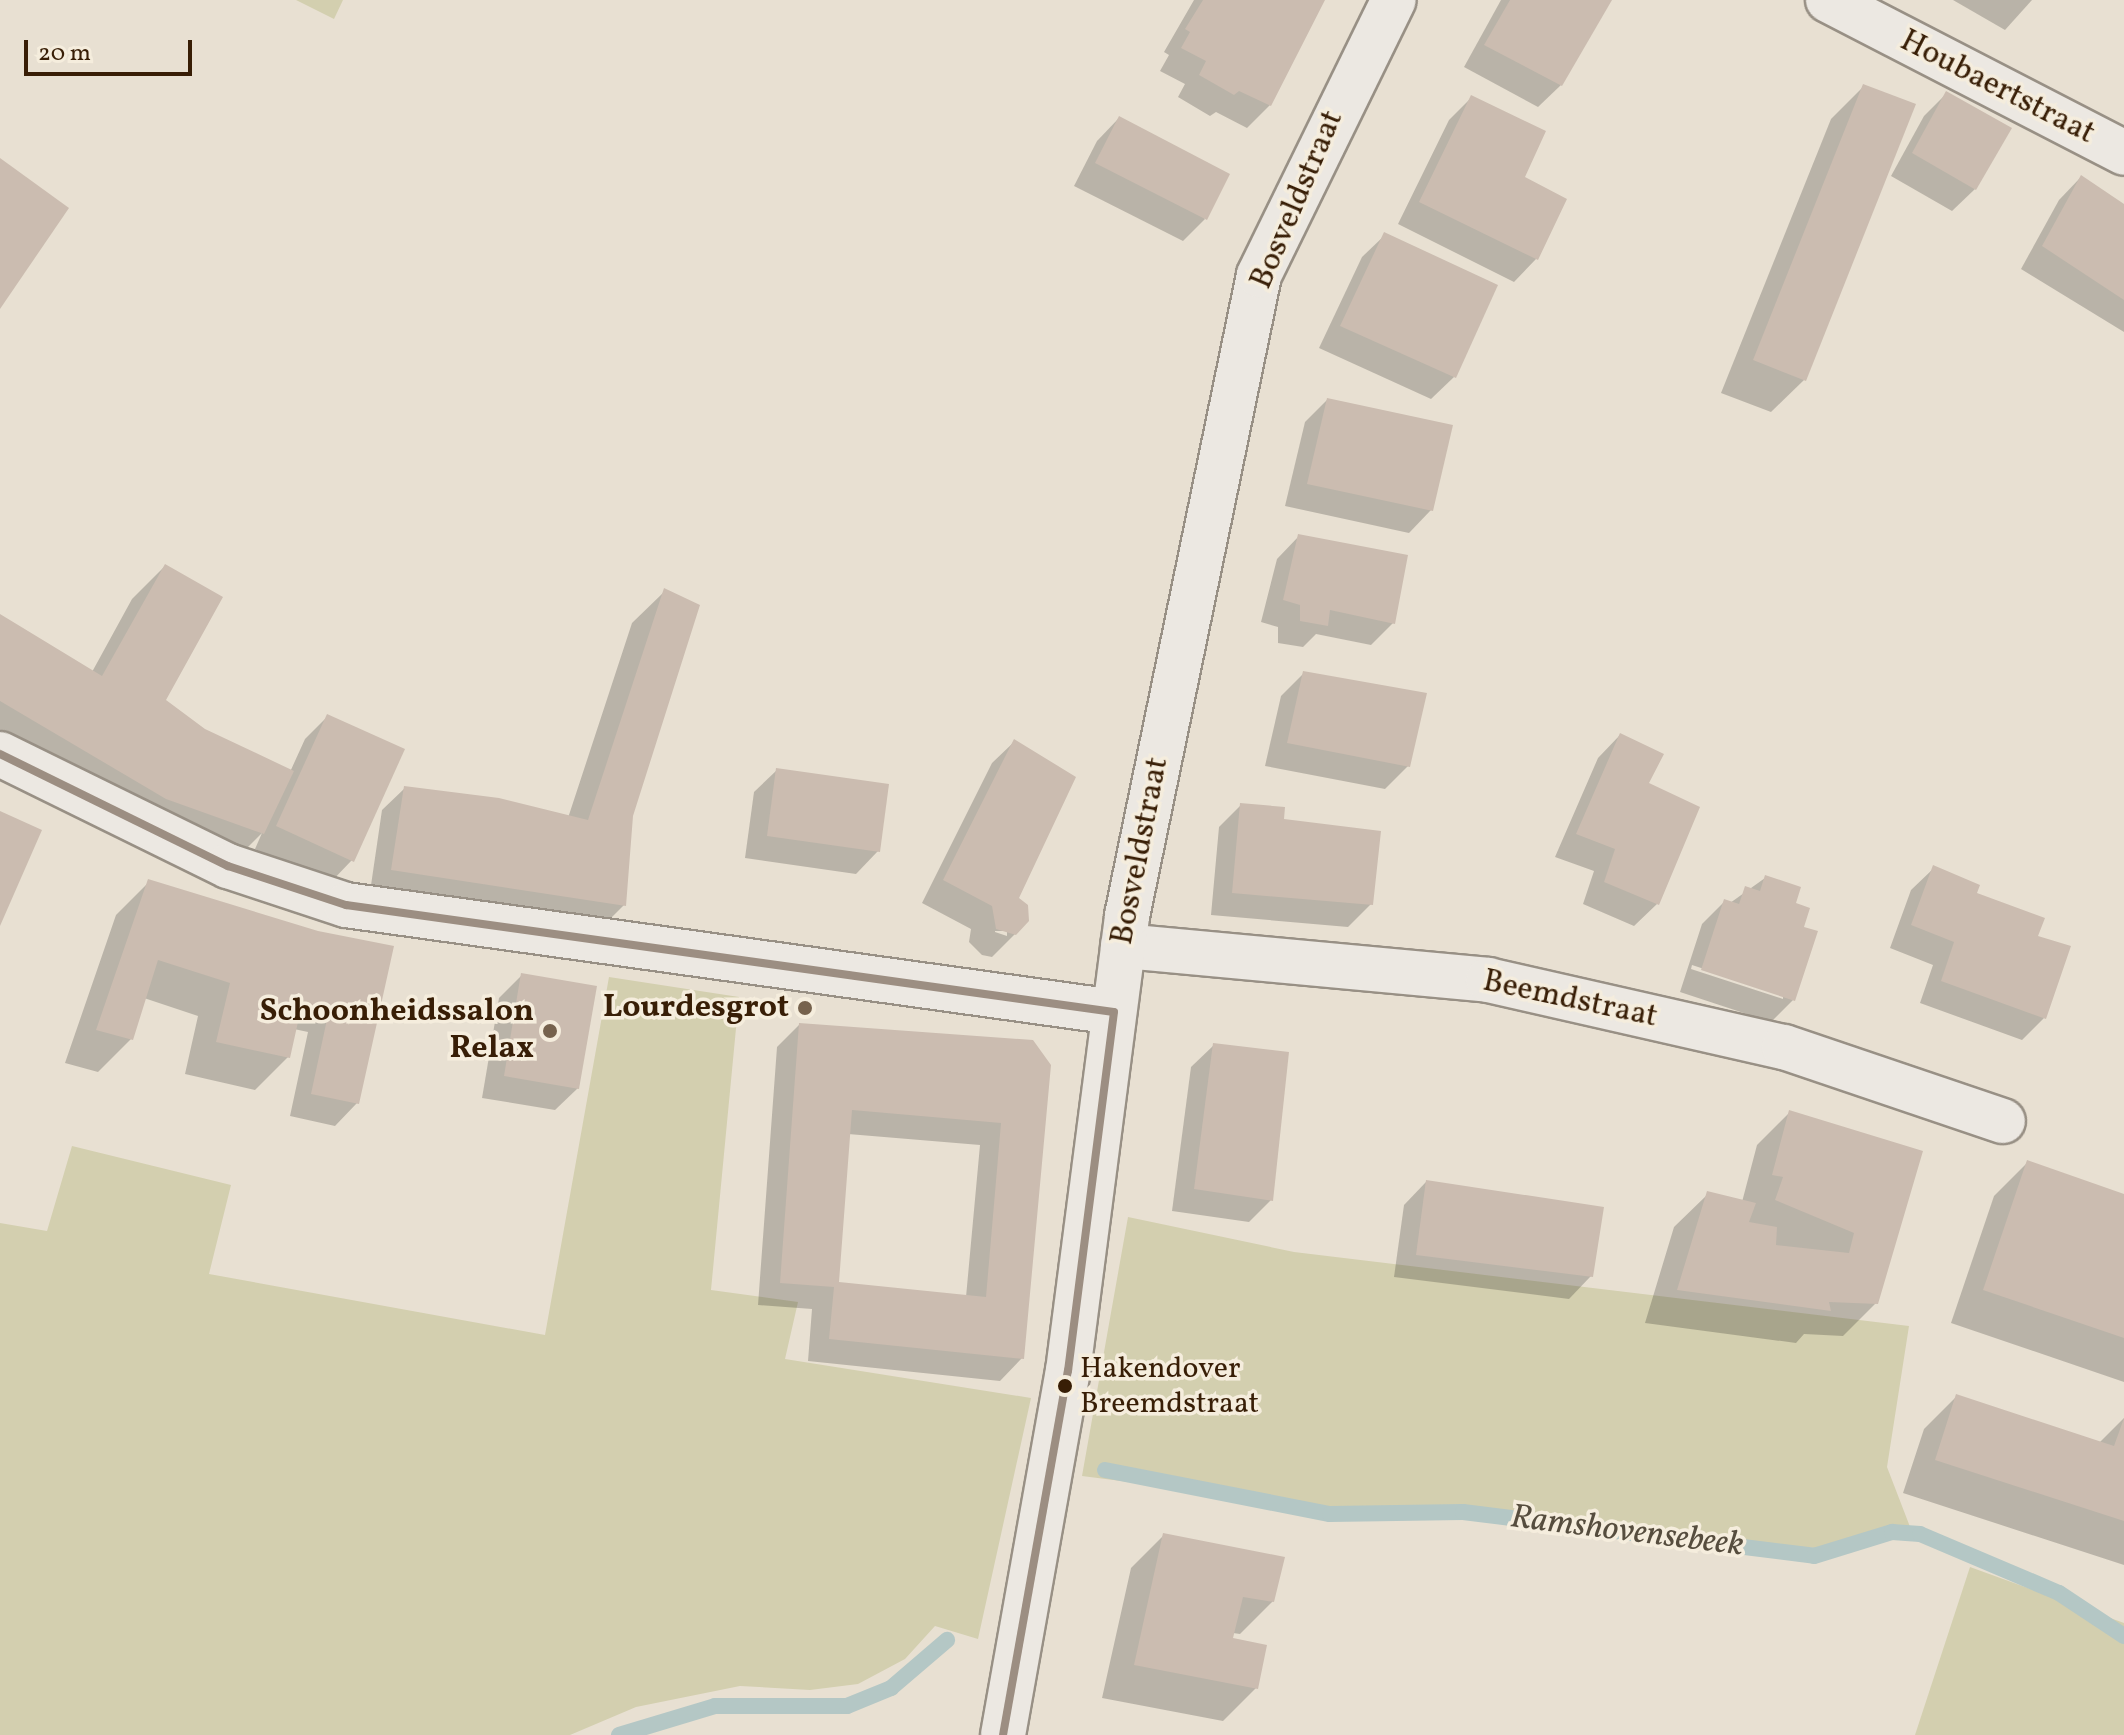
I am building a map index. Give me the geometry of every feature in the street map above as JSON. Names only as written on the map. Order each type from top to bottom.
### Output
[{"type":"street","name":"Bosveldstraat","points":[[1003,1735],[1068,1371],[1123,946],[1259,275],[1394,0]]},
{"type":"street","name":"Houbaertstraat","points":[[1828,0],[2124,153]]},
{"type":"street","points":[[0,754],[228,866],[346,905],[1114,1012]]},
{"type":"street","name":"Beemdstraat","points":[[1123,946],[1488,980],[1784,1047],[2003,1121]]},
{"type":"shaded area","points":[[296,0],[343,0],[334,19]]},
{"type":"shaded area","points":[[609,977],[739,997],[711,1290],[798,1302],[785,1359],[1031,1398],[978,1639],[935,1626],[905,1659],[858,1684],[810,1690],[740,1686],[636,1707],[570,1735],[0,1735],[0,1223],[47,1231],[72,1146],[231,1185],[209,1274],[545,1335]]},
{"type":"shaded area","points":[[1128,1217],[1294,1252],[1909,1326],[1887,1467],[1912,1532],[1839,1550],[1348,1510],[1082,1476]]},
{"type":"shaded area","points":[[1970,1567],[2124,1623],[2124,1735],[1915,1735]]},
{"type":"building","points":[[1203,0],[1325,0],[1271,106],[1239,91],[1234,95],[1199,75],[1206,61],[1181,48],[1190,32],[1185,29]]},
{"type":"building","points":[[1510,0],[1612,0],[1562,86],[1484,45]]},
{"type":"building","points":[[1863,84],[1916,104],[1806,381],[1753,360]]},
{"type":"building","points":[[1946,91],[2012,128],[1976,190],[1912,153]]},
{"type":"building","points":[[1471,95],[1546,131],[1525,177],[1567,199],[1538,260],[1419,202]]},
{"type":"building","points":[[1119,116],[1230,174],[1207,220],[1095,163]]},
{"type":"building","points":[[0,158],[69,208],[0,309]]},
{"type":"building","points":[[2081,175],[2124,204],[2124,300],[2042,246]]},
{"type":"building","points":[[1384,232],[1498,285],[1456,378],[1340,326]]},
{"type":"building","points":[[1327,398],[1453,425],[1433,511],[1307,484]]},
{"type":"building","points":[[1298,534],[1408,555],[1395,624],[1330,610],[1328,626],[1300,621],[1300,605],[1283,600]]},
{"type":"building","points":[[165,564],[223,597],[166,700],[205,729],[294,771],[264,834],[166,799],[0,701],[0,614],[102,676]]},
{"type":"building","points":[[664,588],[700,605],[633,816],[626,906],[391,870],[404,786],[499,798],[588,820]]},
{"type":"building","points":[[1303,671],[1427,693],[1410,767],[1287,743]]},
{"type":"building","points":[[327,714],[405,749],[354,862],[276,826]]},
{"type":"building","points":[[1620,733],[1664,754],[1649,783],[1700,807],[1659,905],[1604,882],[1615,849],[1576,834]]},
{"type":"building","points":[[1014,739],[1076,777],[1019,898],[1028,905],[1029,921],[1016,935],[996,929],[992,906],[943,880]]},
{"type":"building","points":[[776,768],[889,784],[880,852],[767,836]]},
{"type":"building","points":[[1240,803],[1285,807],[1284,819],[1381,831],[1373,905],[1232,893]]},
{"type":"building","points":[[0,811],[42,830],[0,926]]},
{"type":"building","points":[[1933,865],[1980,885],[1977,893],[2045,918],[2038,936],[2071,946],[2046,1019],[1941,981],[1954,942],[1911,925]]},
{"type":"building","points":[[1765,875],[1801,887],[1796,903],[1810,908],[1804,927],[1818,931],[1795,1001],[1701,970],[1724,899],[1739,904],[1745,886],[1760,891]]},
{"type":"building","points":[[148,879],[318,931],[394,946],[359,1104],[311,1094],[329,1010],[302,1004],[290,1058],[216,1042],[230,983],[158,960],[133,1040],[96,1030]]},
{"type":"building","name":"Schoonheidssalon Relax","points":[[521,973],[597,986],[579,1089],[504,1076]]},
{"type":"building","points":[[799,1023],[1033,1040],[1051,1065],[1024,1359],[829,1339],[834,1287],[780,1283]],"holes":[[[852,1110],[1001,1123],[986,1297],[839,1282]]]},
{"type":"building","points":[[1213,1043],[1289,1052],[1273,1201],[1194,1189]]},
{"type":"building","points":[[1789,1110],[1923,1151],[1878,1304],[1829,1302],[1831,1311],[1677,1290],[1707,1191],[1756,1203],[1749,1222],[1777,1227],[1776,1245],[1849,1253],[1854,1233],[1775,1200],[1783,1177],[1772,1175]]},
{"type":"building","points":[[2027,1160],[2124,1194],[2124,1338],[1983,1290]]},
{"type":"building","points":[[1426,1180],[1604,1207],[1593,1277],[1416,1255]]},
{"type":"building","points":[[1956,1394],[2114,1446],[2124,1418],[2124,1521],[1935,1460]]},
{"type":"building","points":[[1163,1533],[1285,1557],[1274,1602],[1243,1597],[1233,1638],[1267,1645],[1258,1689],[1134,1665]]},
{"type":"waterway","name":"Ramshovensebeek","points":[[1105,1470],[1330,1514],[1463,1512],[1814,1556],[1892,1532],[1920,1534],[2059,1593],[2124,1636]]},
{"type":"waterway","name":"Ramshovensebeek","points":[[619,1735],[715,1706],[847,1706],[891,1688],[947,1640]]},
{"type":"transit line","points":[[0,754],[228,866],[346,905],[1114,1012]]},
{"type":"transit line","points":[[1003,1735],[1068,1371],[1114,1012]]},
{"type":"place","name":"Lourdesgrot","points":[[805,1008]]},
{"type":"place","name":"Schoonheidssalon Relax","points":[[550,1031]]},
{"type":"place","name":"Hakendover Breemdstraat","points":[[1065,1386]]}]
